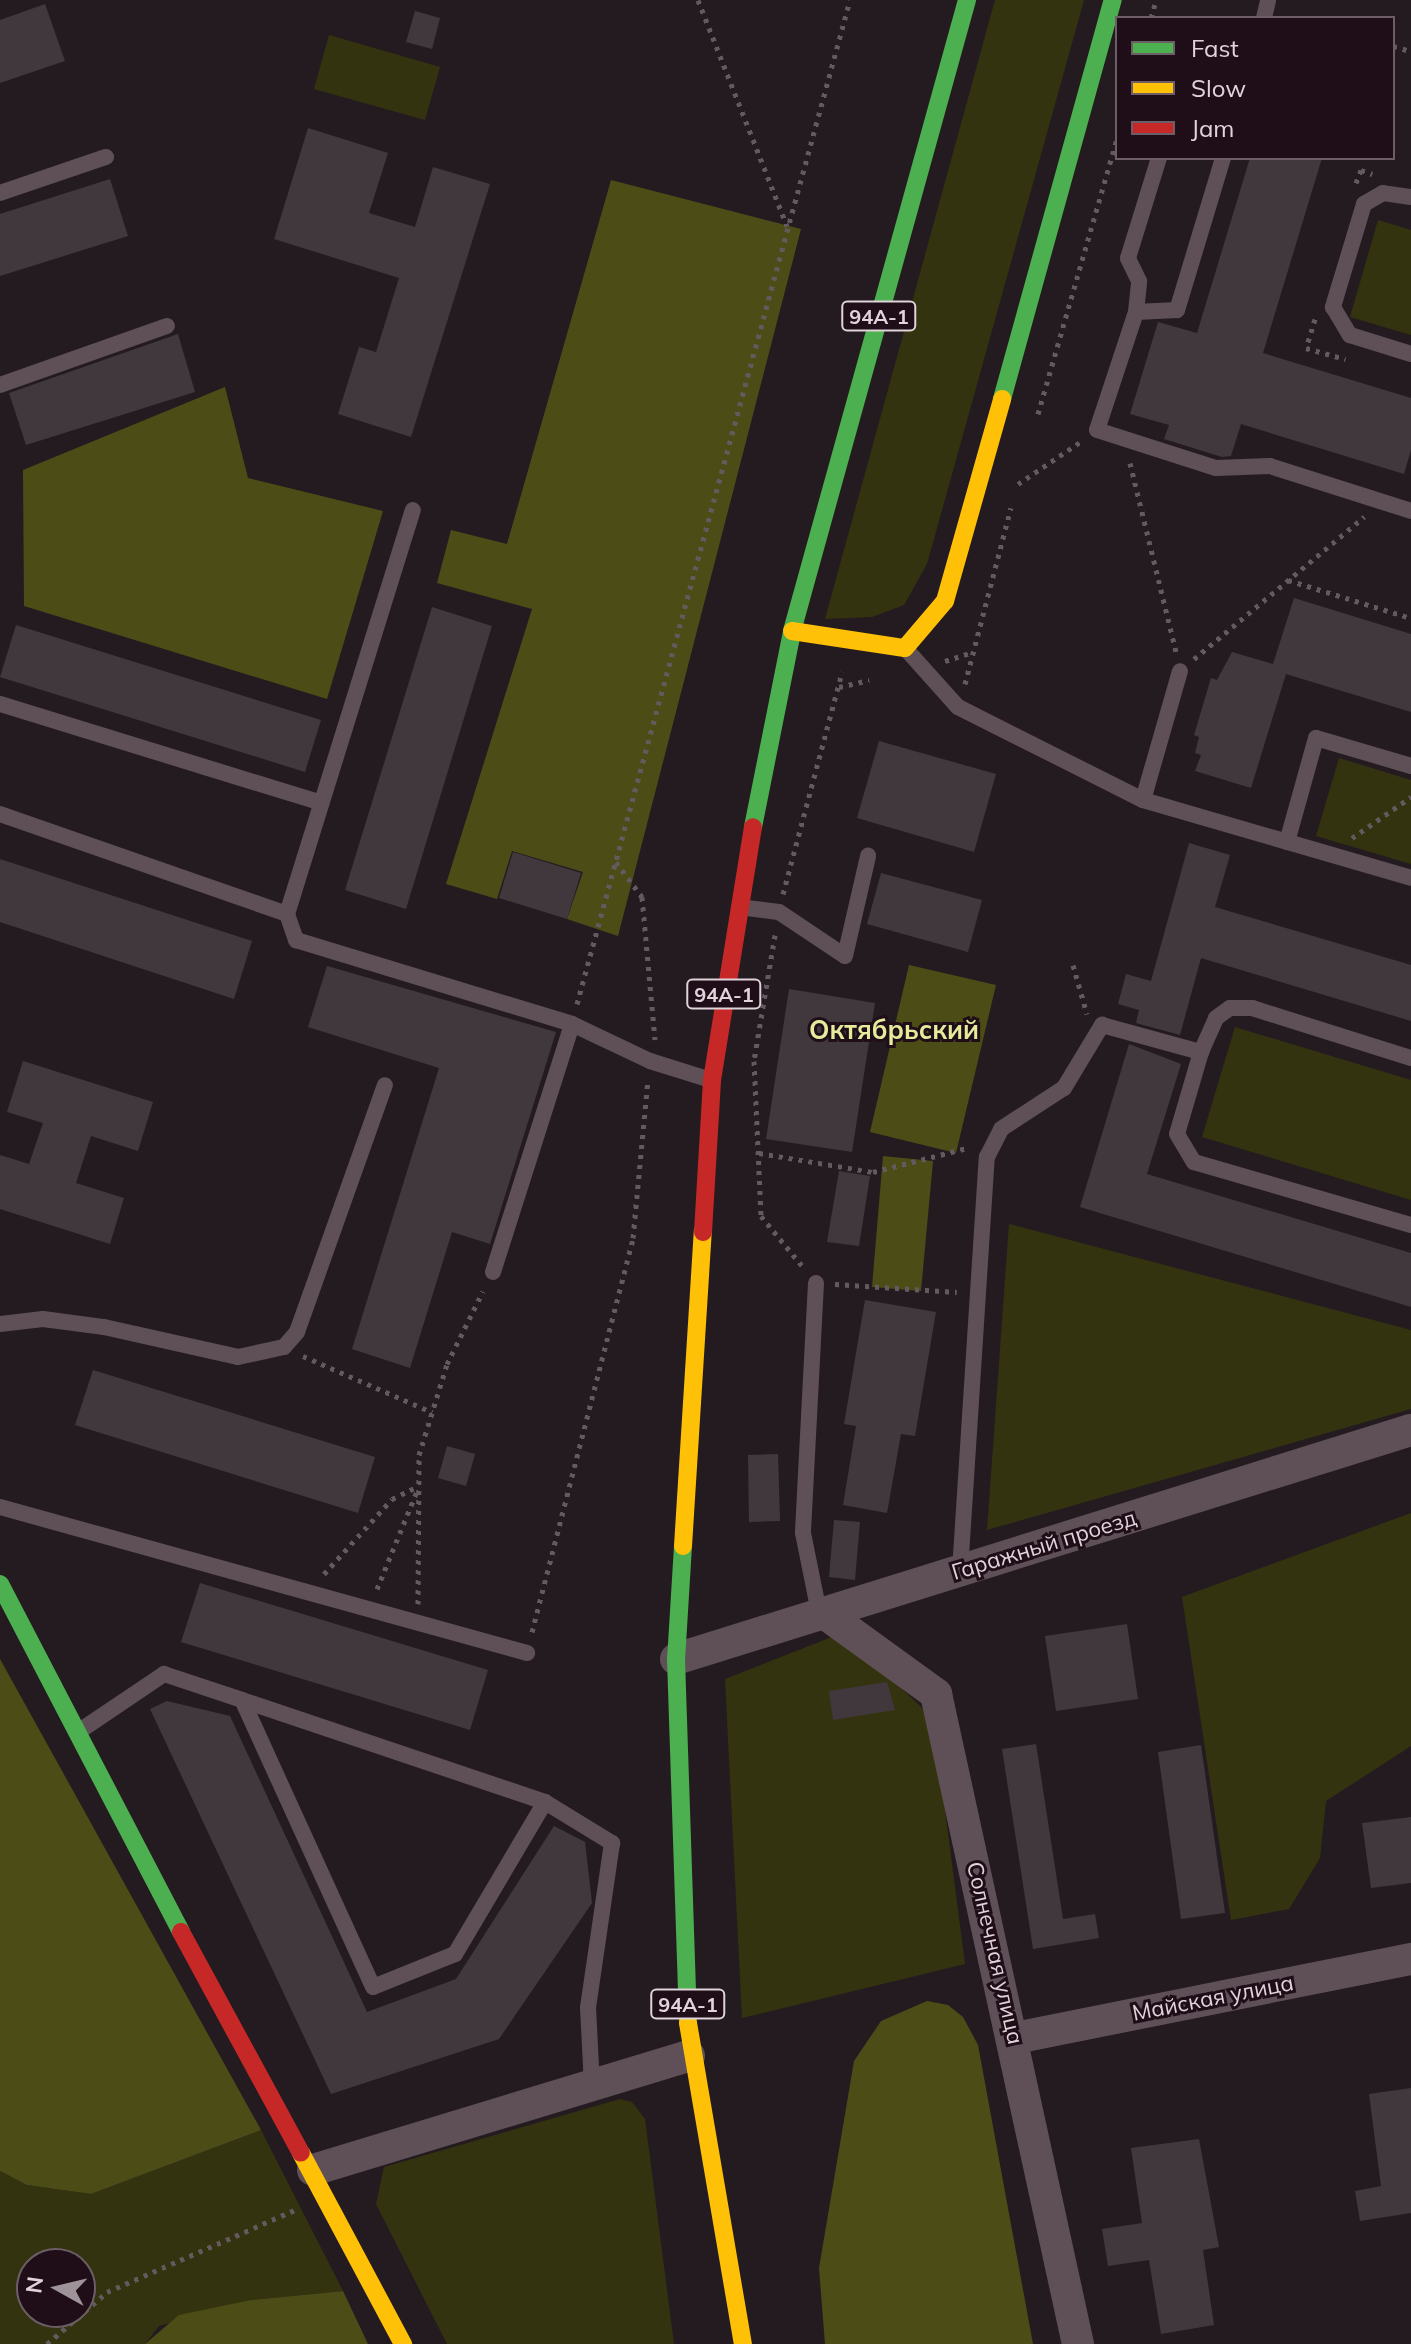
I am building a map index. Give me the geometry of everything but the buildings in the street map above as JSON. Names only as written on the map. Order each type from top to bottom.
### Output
[{"type":"main road","name":"94А-1","points":[[743,2344],[689,2056],[676,1659],[712,1080],[737,907],[792,631],[967,0]]},
{"type":"main road","points":[[792,631],[848,644],[905,648],[945,601],[1113,0]]},
{"type":"main road","points":[[0,1584],[280,2123],[313,2170],[403,2344]]},
{"type":"street","name":"Гаражный проезд","points":[[676,1659],[824,1616],[1411,1430]]},
{"type":"street","name":"Солнечная улица","points":[[824,1616],[936,1694],[1015,2038],[1078,2344]]},
{"type":"street","name":"Майская улица","points":[[1015,2038],[1411,1959]]},
{"type":"street","points":[[313,2170],[689,2056]]},
{"type":"lane","points":[[0,193],[106,157]]},
{"type":"lane","points":[[1158,160],[1128,258],[1139,281],[1136,312],[1097,430],[1216,468],[1270,466],[1411,511]]},
{"type":"lane","points":[[1136,312],[1177,310],[1222,160]]},
{"type":"lane","points":[[1411,197],[1383,193],[1364,204],[1333,307],[1350,335],[1411,354]]},
{"type":"lane","points":[[0,385],[167,326]]},
{"type":"lane","points":[[413,510],[319,802],[287,914],[296,940],[572,1024],[712,1080]]},
{"type":"lane","points":[[905,648],[958,707],[1143,800],[1411,878]]},
{"type":"lane","points":[[1143,800],[1180,671]]},
{"type":"lane","points":[[0,704],[319,802]]},
{"type":"lane","points":[[1287,842],[1316,738],[1411,766]]},
{"type":"lane","points":[[0,814],[287,914]]},
{"type":"lane","points":[[737,907],[779,912],[845,956],[868,856]]},
{"type":"lane","points":[[1411,1058],[1252,1008],[1230,1008],[1216,1018],[1201,1052],[1177,1134],[1194,1162],[1411,1225]]},
{"type":"lane","points":[[493,1272],[572,1024]]},
{"type":"lane","points":[[960,1571],[987,1157],[995,1141],[1023,1111],[1064,1088],[1081,1066],[1092,1034],[1102,1025],[1201,1052]]},
{"type":"lane","points":[[0,1324],[43,1319],[104,1327],[238,1357],[284,1347],[297,1332],[385,1085]]},
{"type":"lane","points":[[816,1283],[803,1533],[824,1616]]},
{"type":"lane","points":[[0,1507],[310,1589],[527,1653]]},
{"type":"lane","points":[[77,1733],[164,1674],[545,1802],[612,1843],[588,2007],[592,2086]]},
{"type":"lane","points":[[242,1700],[373,1987],[455,1954],[545,1802]]},
{"type":"path","points":[[698,0],[787,226]]},
{"type":"path","points":[[572,1024],[850,0]]},
{"type":"path","points":[[1035,424],[1115,145]]},
{"type":"path","points":[[1018,484],[1097,430]]},
{"type":"path","points":[[1125,439],[1180,671],[1382,501]]},
{"type":"path","points":[[958,707],[1022,469]]},
{"type":"path","points":[[1288,580],[1411,618]]},
{"type":"path","points":[[848,644],[779,912],[754,1061],[761,1216],[816,1283],[978,1294]]},
{"type":"path","points":[[1328,854],[1411,797]]},
{"type":"path","points":[[527,1653],[633,1238],[653,1054],[642,897],[616,862]]},
{"type":"path","points":[[1073,965],[1092,1034]]},
{"type":"path","points":[[759,1153],[873,1172],[995,1141]]},
{"type":"path","points":[[418,1621],[419,1455],[447,1364],[493,1272]]},
{"type":"path","points":[[284,1347],[432,1412]]},
{"type":"path","points":[[310,1589],[392,1499],[419,1486]]},
{"type":"path","points":[[370,1607],[419,1486]]},
{"type":"path","points":[[47,2344],[107,2292],[272,2224],[318,2198],[313,2170]]},
{"type":"shaded area","points":[[995,0],[1084,0],[927,564],[904,605],[872,617],[825,619]]},
{"type":"shaded area","points":[[329,35],[440,67],[425,120],[314,89]]},
{"type":"shaded area","points":[[611,180],[801,229],[618,936],[567,919],[583,872],[512,851],[497,899],[446,884],[532,609],[437,583],[451,530],[507,544]]},
{"type":"shaded area","points":[[1378,220],[1411,230],[1411,335],[1350,317]]},
{"type":"shaded area","points":[[225,387],[248,478],[383,511],[327,699],[24,606],[23,470]]},
{"type":"shaded area","points":[[1339,758],[1411,780],[1411,864],[1316,836]]},
{"type":"shaded area","points":[[909,965],[996,985],[956,1153],[870,1132]]},
{"type":"shaded area","points":[[1235,1027],[1411,1080],[1411,1200],[1202,1137]]},
{"type":"shaded area","points":[[883,1156],[933,1161],[921,1291],[872,1287]]},
{"type":"shaded area","points":[[1009,1224],[1411,1330],[1411,1409],[987,1530]]},
{"type":"shaded area","points":[[1411,1513],[1411,1746],[1326,1801],[1320,1858],[1289,1909],[1231,1920],[1182,1597]]},
{"type":"shaded area","points":[[842,1633],[933,1718],[965,1964],[742,2018],[725,1679]]},
{"type":"shaded area","points":[[0,1659],[261,2130],[91,2194],[27,2185],[0,2171]]},
{"type":"shaded area","points":[[927,2001],[948,2005],[963,2017],[978,2045],[1033,2344],[825,2344],[819,2268],[854,2061],[881,2021]]},
{"type":"shaded area","points":[[620,2099],[632,2102],[645,2119],[674,2344],[447,2344],[376,2204],[384,2167]]},
{"type":"shaded area","points":[[261,2130],[343,2291],[251,2300],[159,2326],[145,2344],[0,2344],[0,2171],[27,2185],[91,2194]]},
{"type":"shaded area","points":[[343,2291],[368,2344],[145,2344],[179,2315],[251,2300]]},
{"type":"traffic: fast","points":[[753,827],[792,631],[967,0]]},
{"type":"traffic: fast","points":[[1002,399],[1113,0]]},
{"type":"traffic: fast","points":[[683,1546],[676,1659],[688,2023]]},
{"type":"traffic: fast","points":[[0,1584],[181,1932]]},
{"type":"traffic: slow","points":[[792,631],[905,648],[945,601],[1002,399]]},
{"type":"traffic: slow","points":[[683,1546],[703,1232]]},
{"type":"traffic: slow","points":[[688,2023],[743,2344]]},
{"type":"traffic: slow","points":[[301,2153],[403,2344]]},
{"type":"traffic: jam","points":[[703,1232],[712,1080],[753,827]]},
{"type":"traffic: jam","points":[[181,1932],[301,2153]]},
{"type":"district","name":"Октябрьский","points":[[894,1030]]}]
